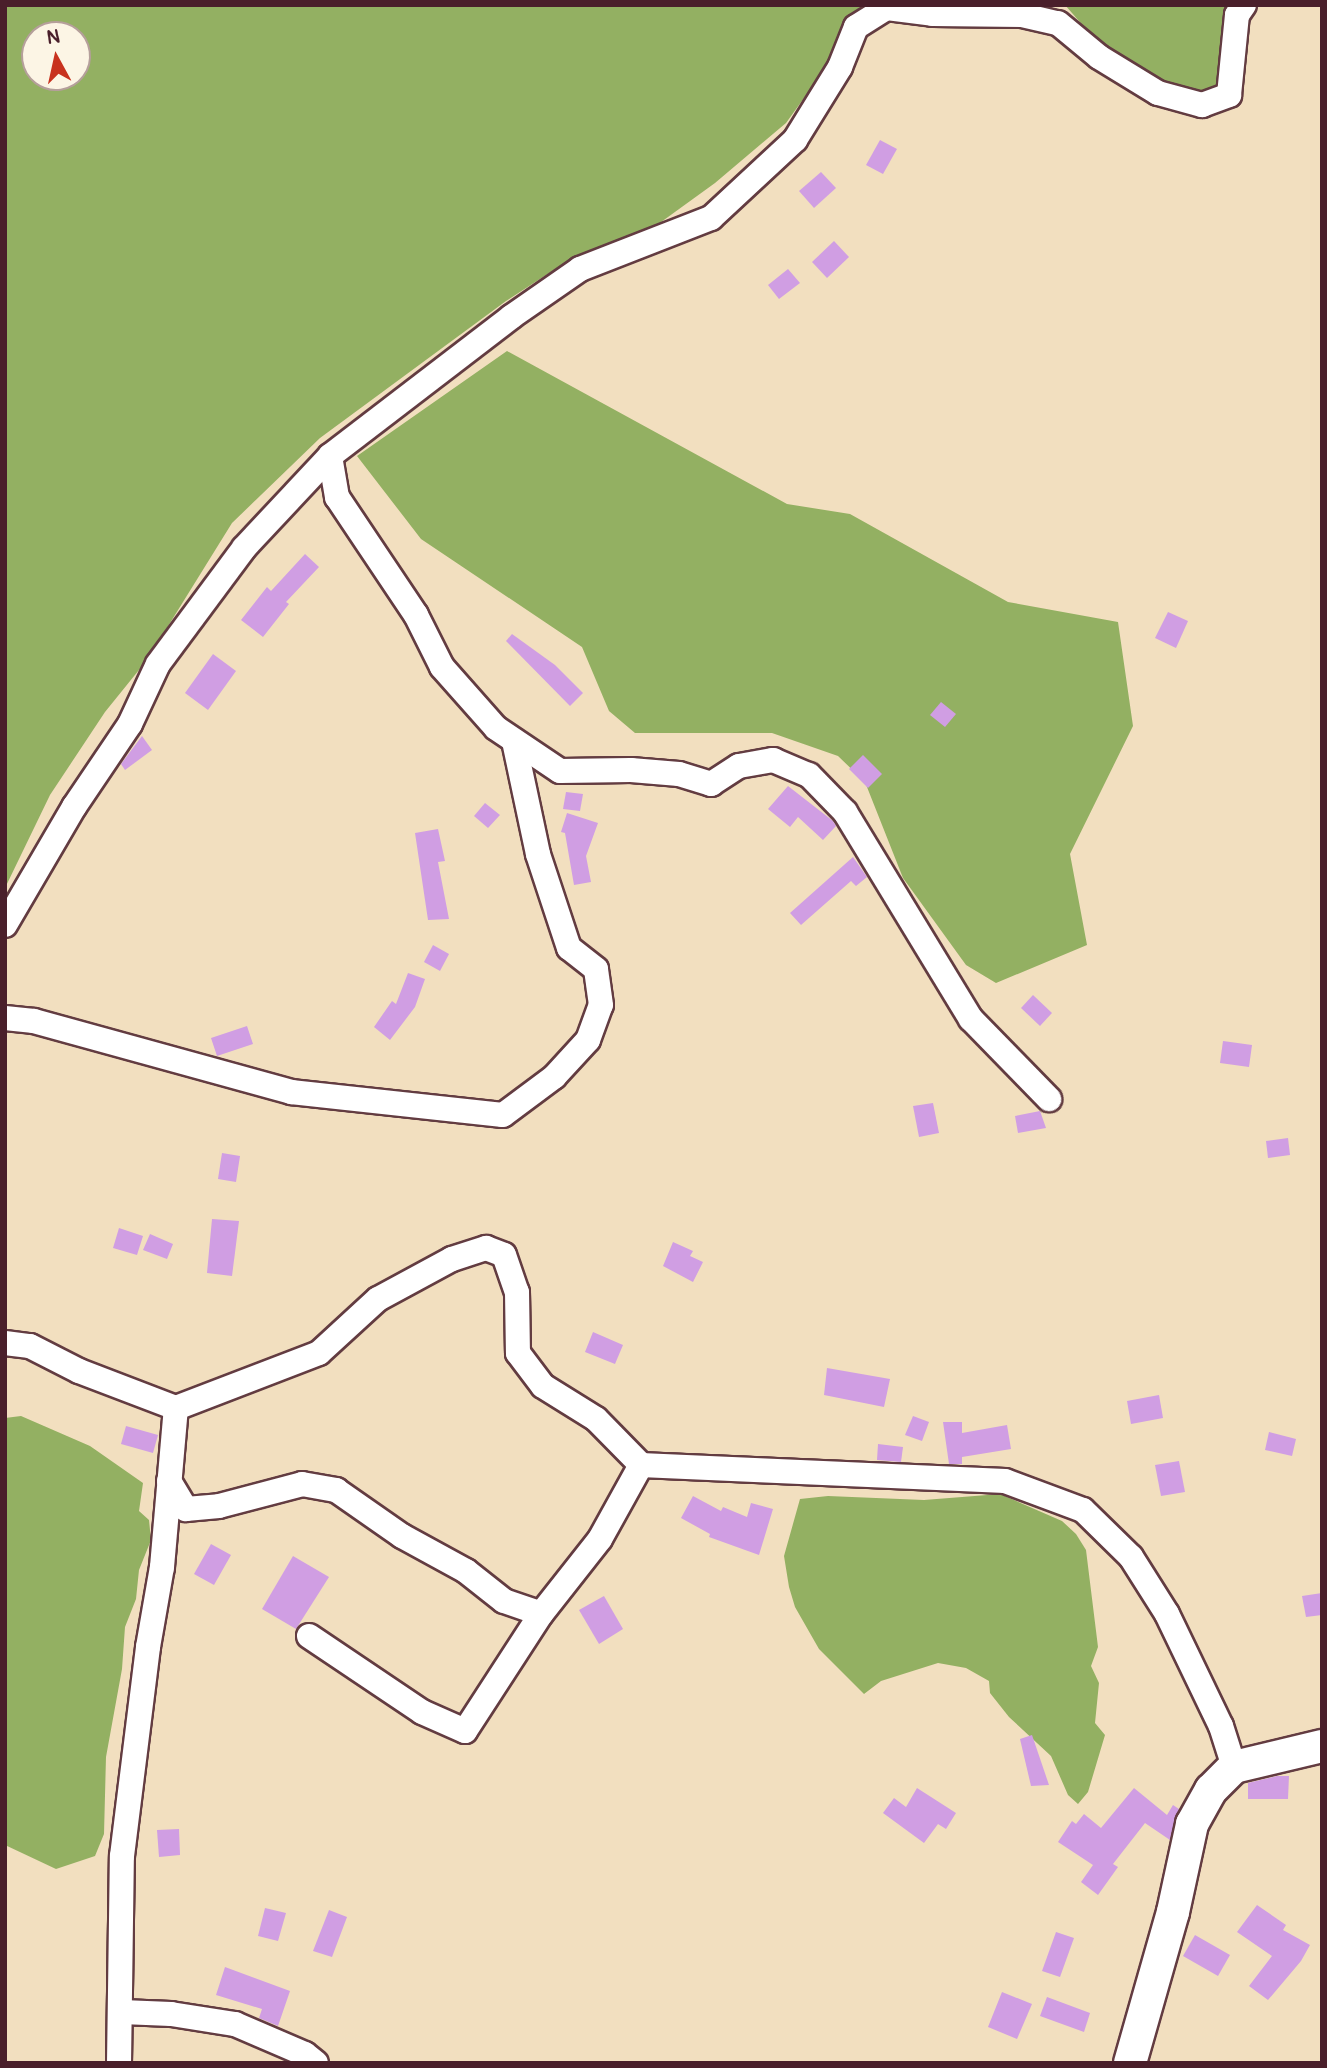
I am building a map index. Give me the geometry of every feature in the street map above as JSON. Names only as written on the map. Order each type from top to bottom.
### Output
[{"type":"street","points":[[5,925],[74,807],[130,724],[158,664],[244,548],[330,456],[511,317],[580,269],[711,218],[795,140],[840,67],[856,27],[887,8],[933,14],[1022,15],[1058,23],[1099,57],[1158,93],[1202,105],[1229,94],[1237,15],[1244,5]]},
{"type":"street","points":[[330,456],[337,497],[416,615],[442,667],[496,728],[560,771],[631,770],[679,774],[711,784],[738,766],[773,760],[809,775],[845,812],[971,1018],[1049,1100]]},
{"type":"street","points":[[5,1018],[34,1021],[291,1092],[503,1115],[554,1077],[588,1040],[601,1006],[596,969],[569,948],[538,854],[514,741]]},
{"type":"street","points":[[5,1343],[30,1346],[79,1371],[176,1408],[319,1353],[378,1299],[452,1259],[486,1248],[503,1255],[517,1292],[518,1353],[543,1386],[596,1419],[641,1465],[1004,1481],[1083,1510],[1130,1557],[1167,1614],[1221,1726],[1234,1767]]},
{"type":"street","points":[[119,2063],[122,2012],[122,1856],[148,1647],[162,1567],[176,1408]]},
{"type":"street","points":[[309,1636],[422,1712],[465,1731],[541,1615],[600,1539],[641,1465]]},
{"type":"street","points":[[169,1480],[186,1509],[219,1506],[302,1484],[336,1490],[401,1536],[466,1571],[504,1601],[541,1615]]},
{"type":"street","points":[[1130,2063],[1173,1912],[1192,1824],[1211,1790],[1234,1767],[1322,1746]]},
{"type":"street","points":[[122,2012],[171,2014],[235,2024],[305,2054],[316,2063]]},
{"type":"green space","points":[[5,5],[871,5],[786,123],[715,183],[639,238],[569,260],[506,301],[320,438],[232,523],[147,660],[105,712],[50,795],[5,888]]},
{"type":"green space","points":[[1065,5],[1235,5],[1224,85],[1200,97],[1163,86],[1106,52]]},
{"type":"green space","points":[[507,351],[787,504],[850,514],[1008,602],[1118,622],[1133,726],[1070,854],[1087,945],[996,983],[966,965],[903,878],[865,782],[838,756],[772,733],[635,733],[609,711],[582,647],[421,539],[357,456]]},
{"type":"green space","points":[[21,1416],[90,1446],[143,1483],[139,1511],[149,1520],[151,1540],[139,1570],[136,1599],[125,1627],[122,1669],[106,1757],[104,1834],[95,1856],[56,1869],[5,1845],[5,1418]]},
{"type":"green space","points":[[1000,1494],[1062,1521],[1076,1534],[1086,1550],[1098,1647],[1091,1666],[1099,1683],[1095,1723],[1105,1735],[1088,1792],[1078,1804],[1068,1795],[1051,1756],[1009,1717],[990,1693],[989,1681],[966,1668],[938,1663],[881,1681],[864,1694],[819,1649],[795,1607],[789,1587],[784,1556],[800,1499],[828,1496],[924,1500]]},
{"type":"building","points":[[880,140],[897,149],[883,174],[866,165]]},
{"type":"building","points":[[821,172],[836,188],[814,208],[799,191]]},
{"type":"building","points":[[834,241],[849,257],[827,278],[812,262]]},
{"type":"building","points":[[788,269],[800,283],[779,299],[768,285]]},
{"type":"building","points":[[305,554],[319,567],[286,602],[289,604],[263,637],[241,620],[267,587],[271,591]]},
{"type":"building","points":[[1168,612],[1188,621],[1176,648],[1155,638]]},
{"type":"building","points":[[512,634],[555,665],[583,693],[570,706],[506,641]]},
{"type":"building","points":[[213,654],[236,671],[208,710],[185,693]]},
{"type":"building","points":[[941,702],[956,714],[945,727],[930,715]]},
{"type":"building","points":[[142,736],[152,750],[125,770],[121,764]]},
{"type":"building","points":[[863,755],[882,774],[868,788],[849,769]]},
{"type":"building","points":[[788,786],[833,821],[836,826],[823,840],[798,817],[790,827],[768,809]]},
{"type":"building","points":[[566,792],[583,794],[580,811],[563,809]]},
{"type":"building","points":[[485,803],[500,815],[488,828],[474,816]]},
{"type":"building","points":[[567,813],[598,823],[586,856],[591,882],[574,885],[565,833],[561,832]]},
{"type":"building","points":[[438,829],[445,861],[438,862],[449,919],[428,920],[415,833]]},
{"type":"building","points":[[853,857],[867,877],[856,886],[851,881],[801,925],[790,913]]},
{"type":"building","points":[[433,945],[449,954],[440,971],[424,962]]},
{"type":"building","points":[[408,973],[425,979],[415,1007],[390,1040],[374,1027],[392,1001],[396,1004]]},
{"type":"building","points":[[1033,995],[1052,1013],[1040,1026],[1021,1008]]},
{"type":"building","points":[[247,1026],[253,1044],[217,1056],[211,1038]]},
{"type":"building","points":[[1223,1041],[1252,1045],[1249,1067],[1220,1063]]},
{"type":"building","points":[[933,1103],[939,1133],[919,1137],[913,1106]]},
{"type":"building","points":[[1040,1111],[1046,1128],[1018,1133],[1015,1116]]},
{"type":"building","points":[[1288,1138],[1290,1155],[1268,1158],[1266,1141]]},
{"type":"building","points":[[222,1153],[240,1156],[236,1182],[218,1179]]},
{"type":"building","points":[[212,1219],[239,1221],[232,1276],[207,1273]]},
{"type":"building","points":[[119,1228],[143,1236],[137,1255],[113,1248]]},
{"type":"building","points":[[150,1234],[173,1244],[167,1259],[143,1250]]},
{"type":"building","points":[[673,1242],[693,1251],[690,1256],[703,1262],[693,1282],[663,1266]]},
{"type":"building","points":[[593,1332],[623,1345],[615,1364],[585,1352]]},
{"type":"building","points":[[827,1368],[890,1379],[884,1407],[824,1395]]},
{"type":"building","points":[[1159,1395],[1163,1418],[1131,1424],[1127,1401]]},
{"type":"building","points":[[913,1416],[929,1422],[922,1441],[905,1435]]},
{"type":"building","points":[[943,1422],[962,1422],[962,1433],[1007,1425],[1011,1449],[962,1457],[962,1464],[949,1464]]},
{"type":"building","points":[[126,1426],[158,1435],[153,1453],[121,1444]]},
{"type":"building","points":[[1269,1432],[1296,1439],[1292,1456],[1265,1450]]},
{"type":"building","points":[[878,1444],[903,1447],[901,1462],[877,1460]]},
{"type":"building","points":[[1179,1461],[1185,1492],[1161,1496],[1155,1465]]},
{"type":"building","points":[[693,1496],[721,1511],[723,1507],[747,1517],[751,1503],[773,1509],[759,1555],[709,1537],[710,1534],[681,1518]]},
{"type":"building","points":[[211,1544],[231,1555],[214,1585],[194,1574]]},
{"type":"building","points":[[293,1556],[329,1577],[296,1629],[262,1609]]},
{"type":"building","points":[[1322,1593],[1322,1615],[1306,1617],[1302,1596]]},
{"type":"building","points":[[604,1596],[623,1629],[599,1644],[579,1610]]},
{"type":"building","points":[[1032,1735],[1049,1785],[1031,1786],[1020,1739]]},
{"type":"building","points":[[1289,1776],[1288,1799],[1248,1799],[1248,1783]]},
{"type":"building","points":[[917,1788],[956,1813],[946,1829],[938,1824],[924,1843],[883,1813],[894,1798],[906,1807]]},
{"type":"building","points":[[1134,1788],[1167,1815],[1173,1805],[1179,1809],[1170,1840],[1145,1823],[1113,1864],[1118,1867],[1098,1895],[1081,1882],[1093,1865],[1058,1842],[1072,1821],[1076,1824],[1084,1814],[1101,1828]]},
{"type":"building","points":[[179,1829],[180,1855],[159,1857],[157,1830]]},
{"type":"building","points":[[1257,1905],[1286,1925],[1283,1930],[1310,1945],[1301,1961],[1268,2000],[1249,1986],[1272,1956],[1237,1932]]},
{"type":"building","points":[[265,1908],[286,1913],[278,1941],[258,1936]]},
{"type":"building","points":[[329,1910],[347,1917],[332,1957],[313,1951]]},
{"type":"building","points":[[1056,1932],[1074,1938],[1060,1977],[1042,1971]]},
{"type":"building","points":[[1195,1935],[1230,1955],[1218,1976],[1183,1956]]},
{"type":"building","points":[[225,1967],[290,1991],[278,2026],[259,2018],[262,2009],[216,1995]]},
{"type":"building","points":[[1002,1992],[1032,2004],[1017,2039],[988,2027]]},
{"type":"building","points":[[1047,1997],[1090,2013],[1084,2032],[1040,2016]]}]
